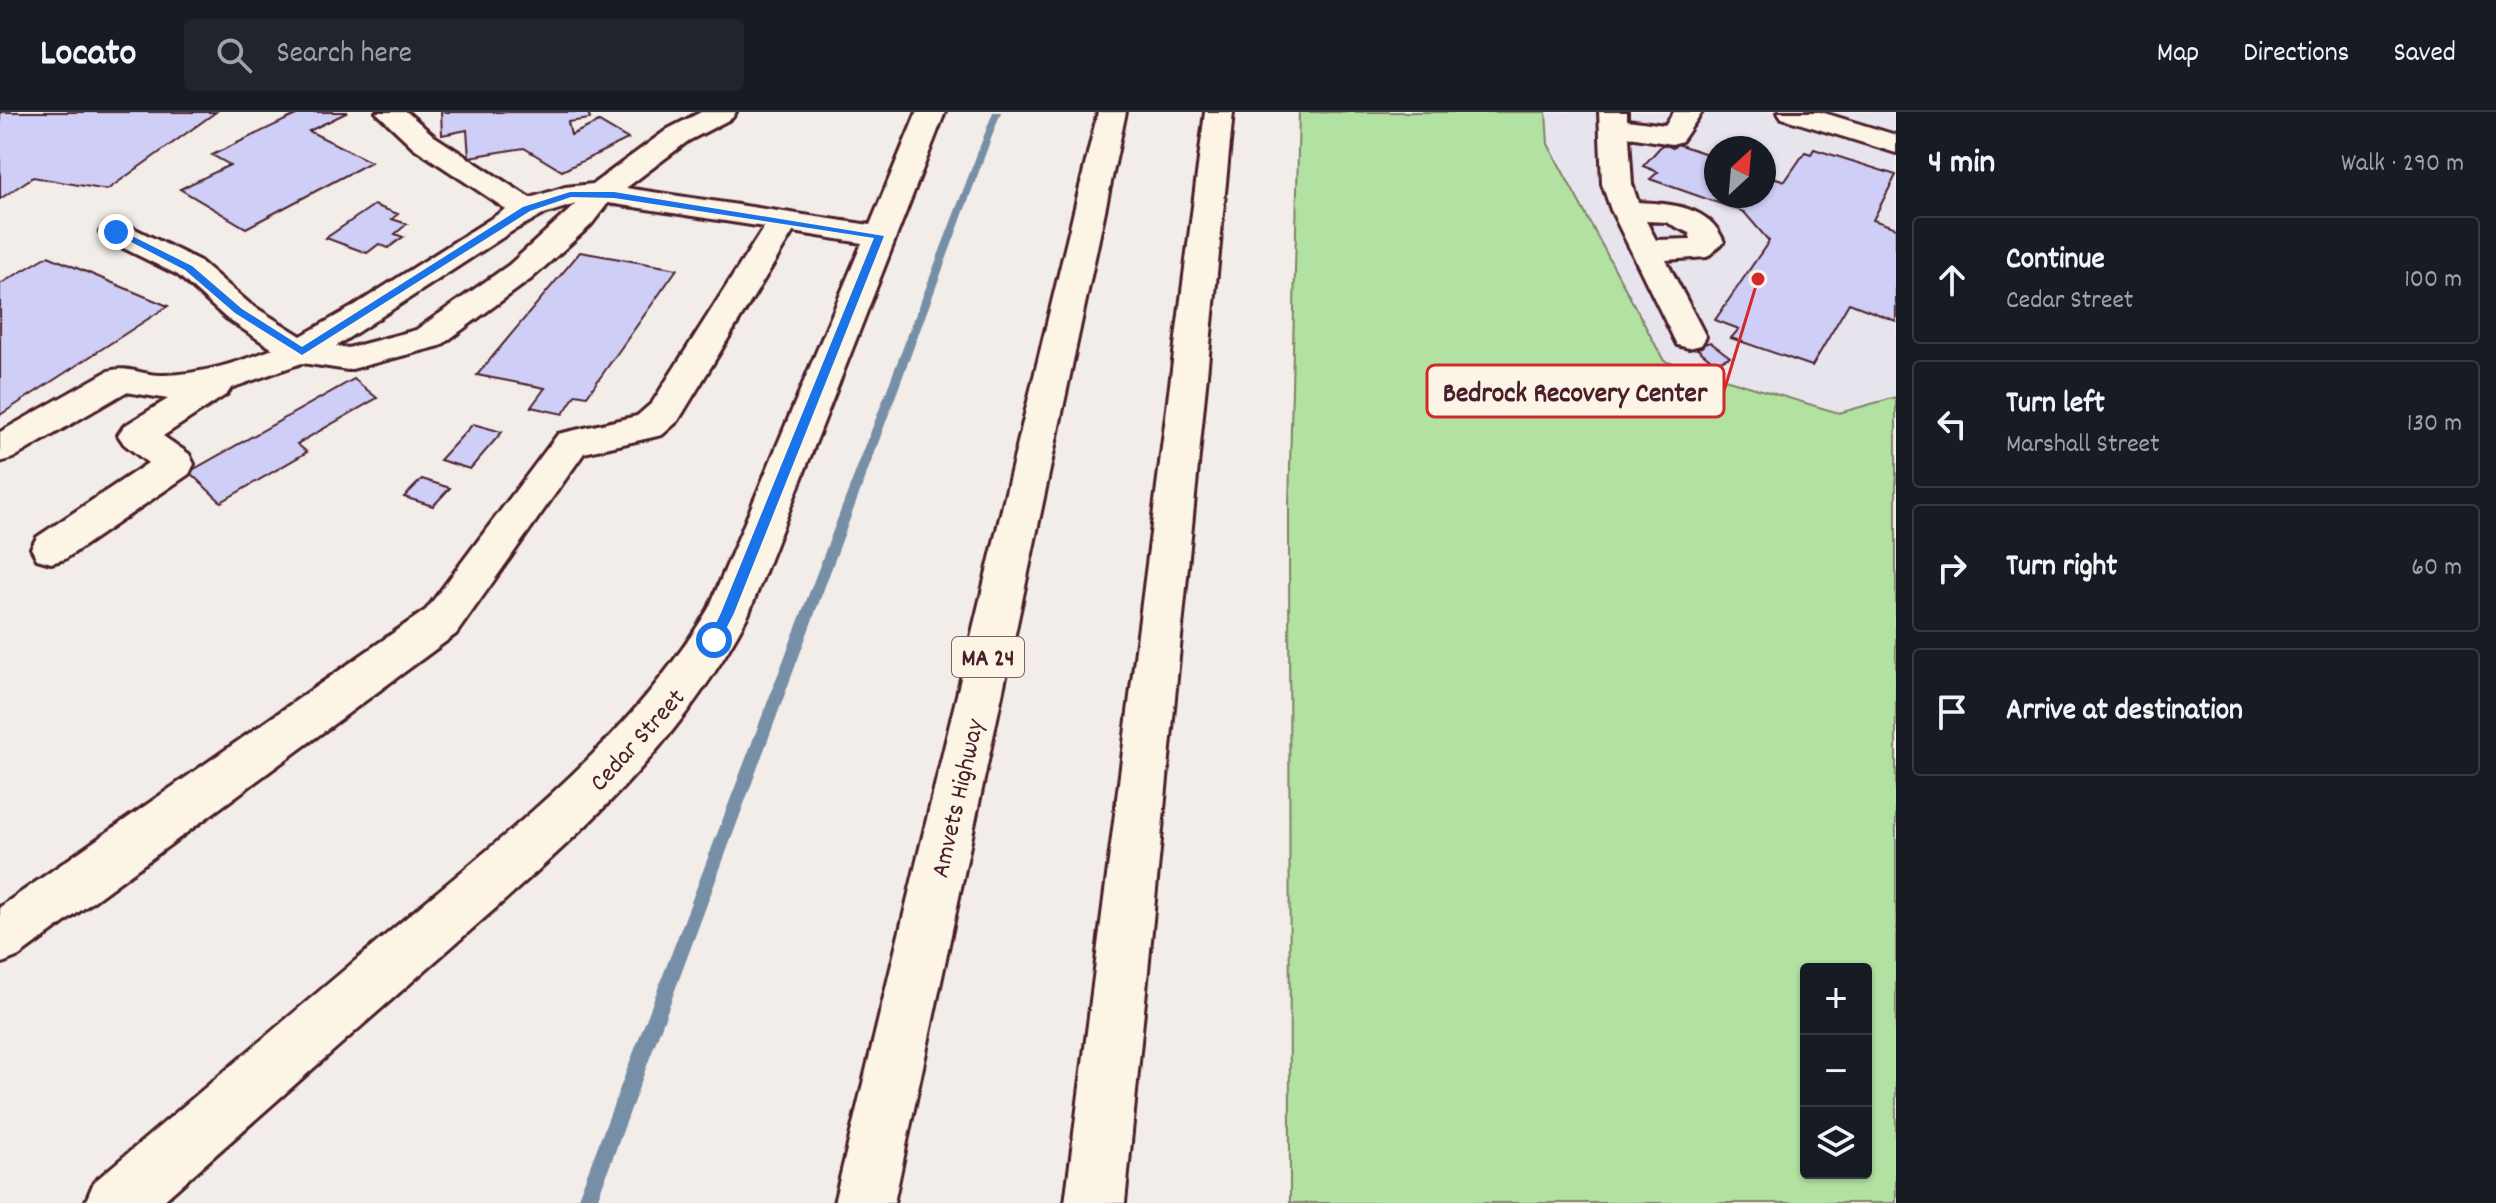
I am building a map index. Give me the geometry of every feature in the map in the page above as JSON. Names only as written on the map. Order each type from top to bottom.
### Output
[{"type":"main road","points":[[390,112],[424,142],[527,209]]},
{"type":"main road","points":[[116,232],[189,268],[238,311],[302,352],[348,359],[428,338],[520,272],[580,218],[600,193],[678,135],[722,112]]},
{"type":"main road","name":"Cedar Street","points":[[115,1203],[549,829],[608,773],[680,692],[700,664],[728,613],[931,112]]},
{"type":"main road","name":"Amvets Highway","points":[[864,1203],[1112,112]]},
{"type":"main road","points":[[1095,1203],[1219,112]]},
{"type":"main road","points":[[1688,112],[1672,135],[1613,119],[1615,172],[1626,210],[1689,337]]},
{"type":"main road","points":[[1792,112],[1896,144]]},
{"type":"main road","points":[[51,548],[175,464],[137,435],[227,379],[302,352],[527,209],[554,197],[600,193],[880,236]]},
{"type":"main road","points":[[1626,210],[1684,217],[1703,228],[1708,235],[1703,247],[1696,250],[1645,250]]},
{"type":"main road","points":[[0,938],[441,622],[571,443],[649,426],[665,412],[783,222]]},
{"type":"main road","points":[[0,449],[121,379],[161,387],[227,379]]},
{"type":"shaded area","points":[[1546,112],[1886,112],[1896,115],[1896,397],[1839,413],[1664,361],[1548,144]]},
{"type":"green space","points":[[1299,112],[1546,112],[1548,144],[1664,361],[1839,413],[1896,397],[1896,1203],[1290,1203],[1289,506]]},
{"type":"building","points":[[0,112],[216,112],[107,190],[33,177],[0,199]]},
{"type":"building","points":[[302,112],[348,112],[309,131],[371,162],[246,228],[180,189],[230,165],[212,155]]},
{"type":"building","points":[[441,112],[588,112],[590,119],[568,122],[571,135],[599,122],[628,139],[562,171],[524,148],[469,157],[467,130],[442,135]]},
{"type":"building","points":[[1663,144],[1673,148],[1677,144],[1704,153],[1704,198],[1650,179],[1658,172],[1643,166]]},
{"type":"building","points":[[1814,149],[1896,175],[1873,220],[1896,228],[1896,321],[1849,303],[1812,366],[1731,338],[1739,329],[1715,320],[1769,241],[1744,212],[1733,208],[1776,208],[1776,178],[1785,181],[1805,152],[1811,154]]},
{"type":"building","points":[[374,205],[398,214],[392,219],[407,224],[395,234],[403,237],[388,248],[379,244],[367,253],[326,238]]},
{"type":"building","points":[[580,252],[677,269],[587,396],[576,394],[563,414],[531,407],[545,388],[477,375]]},
{"type":"building","points":[[48,256],[168,306],[0,415],[0,284]]},
{"type":"building","points":[[1710,342],[1730,357],[1715,363],[1695,347]]},
{"type":"building","points":[[354,379],[377,398],[297,444],[307,452],[221,502],[189,472]]},
{"type":"building","points":[[473,424],[502,432],[470,469],[440,460]]},
{"type":"building","points":[[422,479],[450,488],[433,506],[404,497]]},
{"type":"waterway","points":[[586,1203],[997,112]]},
{"type":"place","name":"Bedrock Recovery Center","points":[[1758,279]]},
{"type":"route","points":[[116,232],[189,268],[238,311],[302,352],[527,209],[554,197],[600,193],[880,236],[728,613],[714,640]]}]
